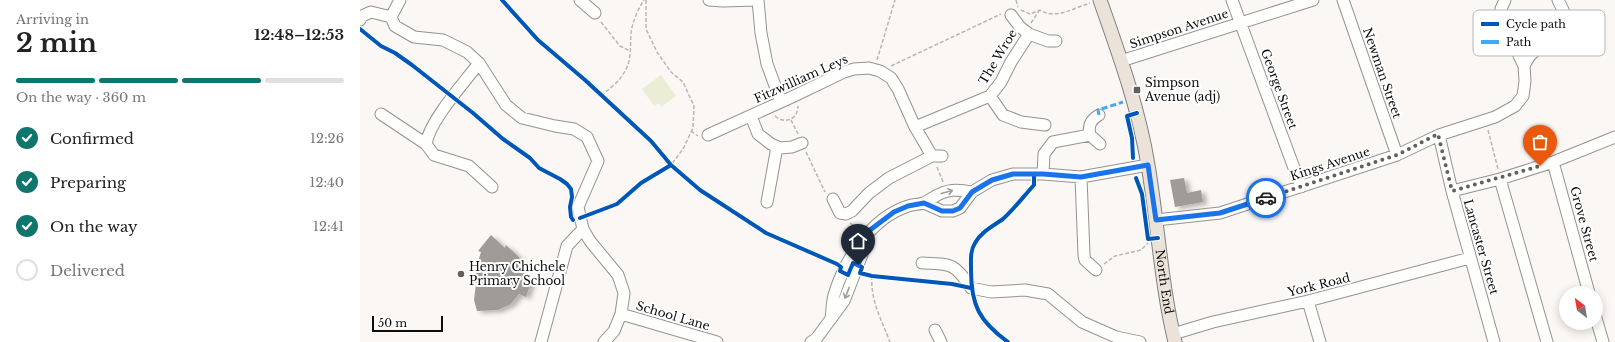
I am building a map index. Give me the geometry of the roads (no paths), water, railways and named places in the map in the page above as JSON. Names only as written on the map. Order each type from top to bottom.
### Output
[{"type":"main road","name":"North End","points":[[1097,1],[1121,62],[1137,113],[1148,165],[1156,220],[1152,240],[1174,338]]},
{"type":"street","points":[[391,17],[400,0]]},
{"type":"street","points":[[580,0],[595,13]]},
{"type":"street","points":[[709,0],[757,0],[761,33],[768,64],[781,102]]},
{"type":"street","name":"George Street","points":[[1232,0],[1301,187]]},
{"type":"street","name":"Simpson Avenue","points":[[1121,62],[1313,0]]},
{"type":"street","name":"Newman Street","points":[[1342,0],[1397,155]]},
{"type":"street","points":[[1501,10],[1505,0]]},
{"type":"street","points":[[1558,0],[1562,10]]},
{"type":"street","name":"The Wroe","points":[[915,127],[990,96],[1001,82],[1028,33],[1020,27],[1011,11]]},
{"type":"street","points":[[360,20],[362,16],[371,12],[391,17]]},
{"type":"street","points":[[391,17],[395,26],[414,37],[443,40],[467,52],[479,63],[506,104],[522,118],[574,129],[587,137],[598,161],[578,207],[583,229],[567,246],[541,342]]},
{"type":"street","points":[[1028,33],[1048,41],[1056,41]]},
{"type":"street","points":[[1519,56],[1524,66]]},
{"type":"street","points":[[1524,66],[1529,56]]},
{"type":"street","points":[[426,144],[428,133],[452,98],[479,63]]},
{"type":"street","name":"Kings Avenue","points":[[1156,220],[1220,213],[1397,155],[1438,134],[1495,117],[1515,106],[1523,96],[1525,81],[1524,66]]},
{"type":"street","name":"Fitzwilliam Leys","points":[[708,135],[844,72],[863,68],[877,70],[891,78],[915,127]]},
{"type":"street","name":"The Wroe","points":[[990,96],[1003,115],[1021,122],[1045,125]]},
{"type":"street","points":[[381,114],[426,144],[434,155],[469,166],[492,187]]},
{"type":"street","points":[[1100,115],[1092,121],[1088,127],[1090,136],[1100,144]]},
{"type":"street","name":"Fitzwilliam Leys","points":[[751,116],[758,134],[777,147]]},
{"type":"street","points":[[833,199],[840,213],[846,214],[852,212],[869,193],[889,178],[937,156],[915,127]]},
{"type":"street","name":"Lancaster Street","points":[[1438,134],[1470,258],[1494,342]]},
{"type":"street","points":[[1043,174],[1044,154],[1053,142],[1090,136]]},
{"type":"street","points":[[1452,191],[1553,162],[1615,136]]},
{"type":"street","points":[[767,202],[777,147],[792,147],[802,142]]},
{"type":"street","name":"Grove Street","points":[[1553,162],[1587,286]]},
{"type":"street","points":[[924,203],[942,211],[953,211],[960,208],[972,192],[992,180],[1013,174],[1043,174],[1081,177],[1148,165]]},
{"type":"street","points":[[1081,177],[1084,255],[1086,260],[1096,270]]},
{"type":"street","points":[[1500,178],[1547,342]]},
{"type":"street","points":[[831,319],[834,295],[853,251],[870,230],[894,212],[908,206],[924,203],[947,190],[972,192]]},
{"type":"street","name":"School Lane","points":[[583,229],[590,241],[618,275],[624,293],[621,314],[614,332],[604,342]]},
{"type":"street","points":[[811,342],[816,339],[844,302],[862,255],[861,243]]},
{"type":"street","name":"York Road","points":[[1174,338],[1213,322],[1308,301],[1470,258]]},
{"type":"street","points":[[922,263],[942,264],[958,270],[971,288],[991,292],[1025,290],[1048,294],[1082,322],[1116,337],[1140,342]]},
{"type":"street","points":[[1308,301],[1320,342]]},
{"type":"street","name":"School Lane","points":[[621,314],[717,342]]},
{"type":"street","points":[[935,330],[941,342]]},
{"type":"street","points":[[1600,330],[1603,342]]},
{"type":"place","name":"Simpson Avenue (adj)","points":[[1137,90]]},
{"type":"place","name":"Henry Chichele Primary School","points":[[461,274]]}]
